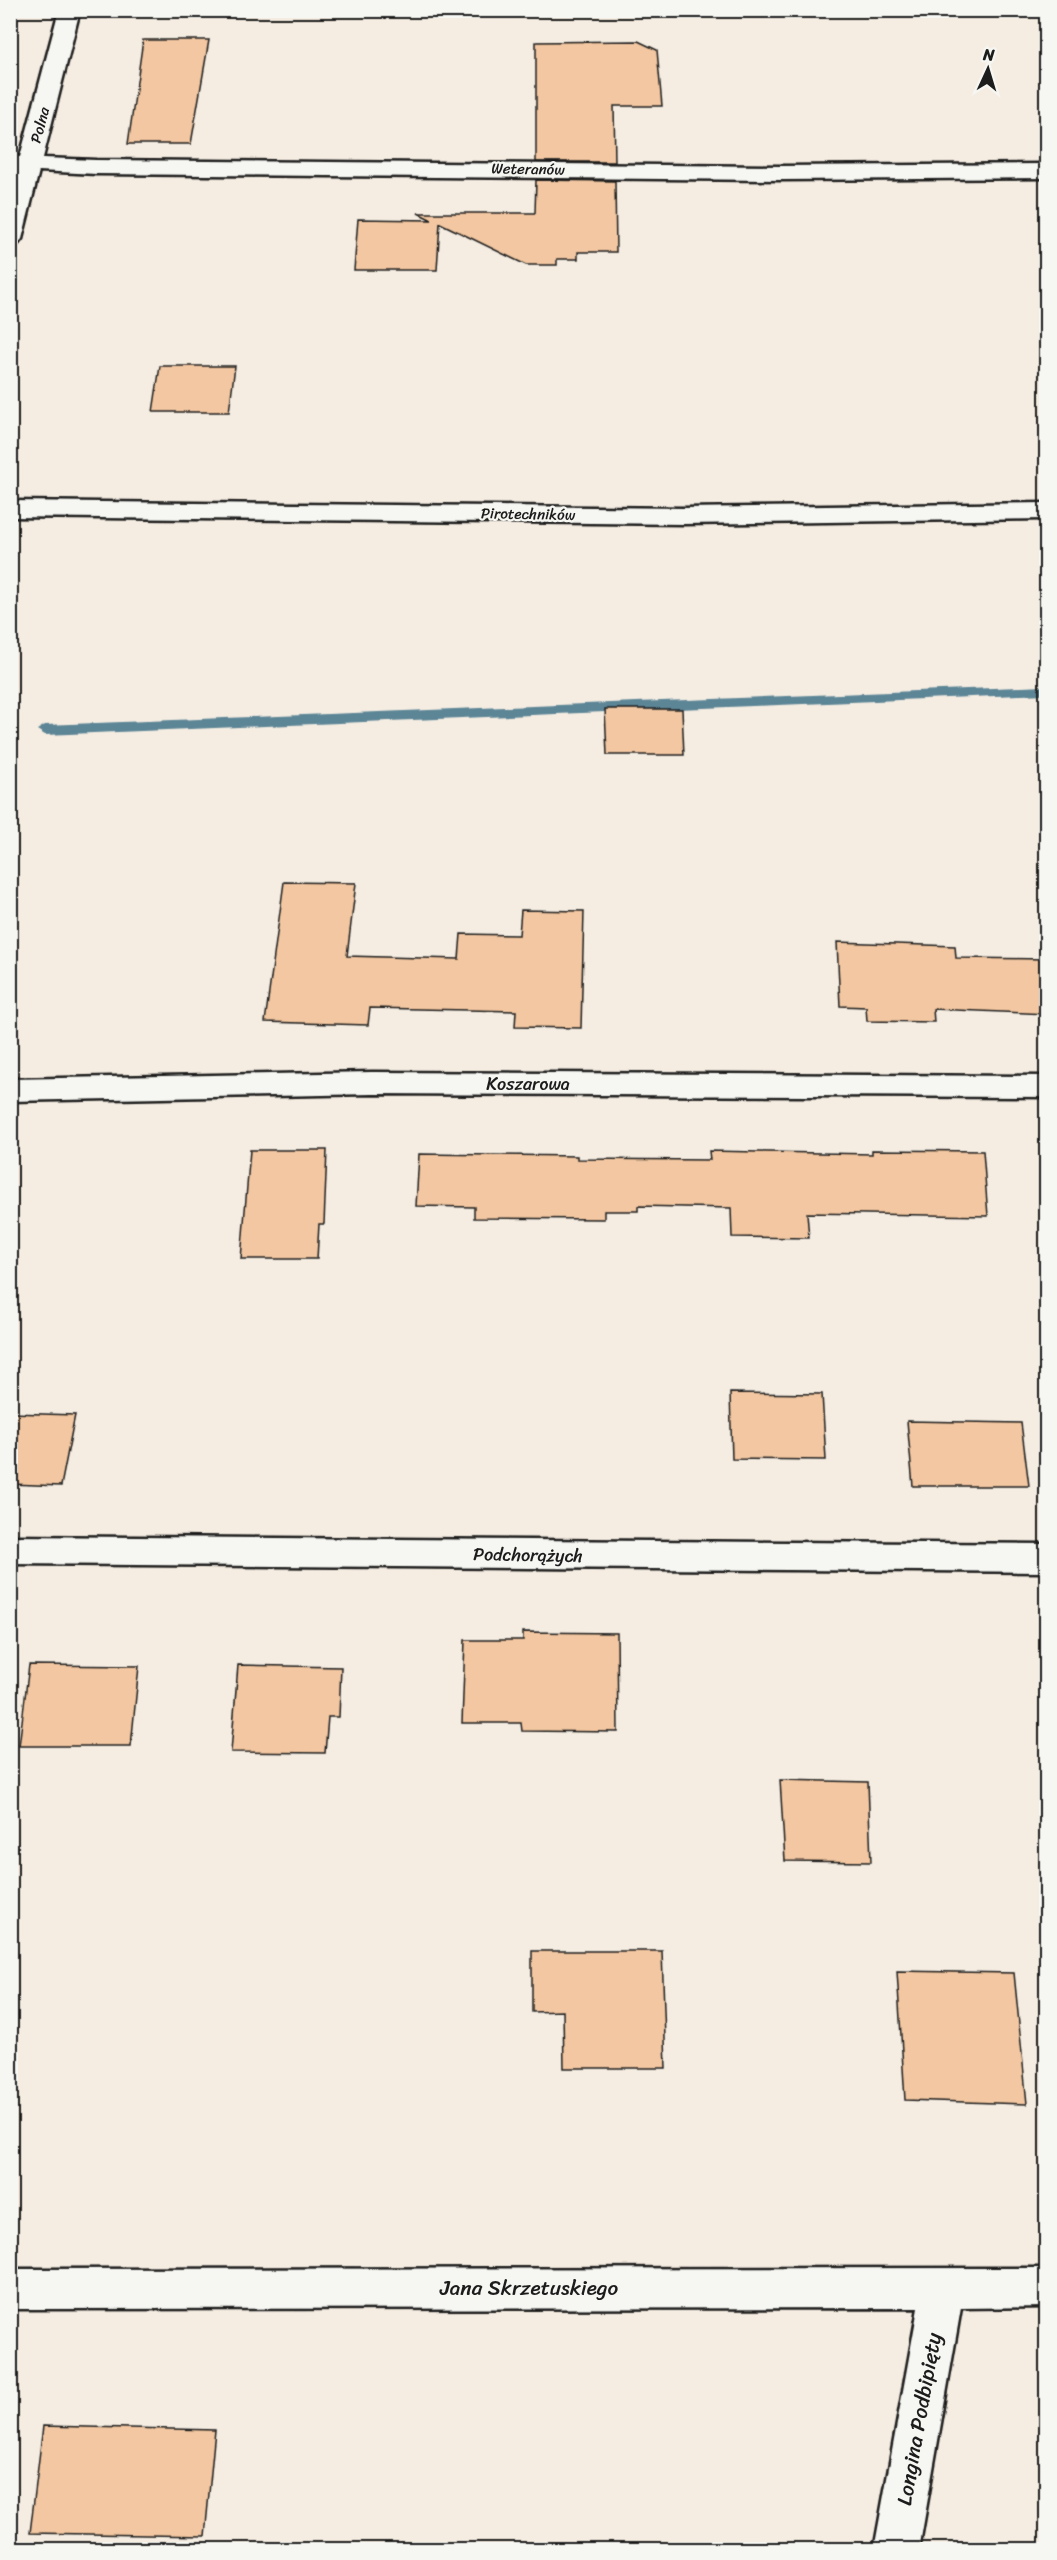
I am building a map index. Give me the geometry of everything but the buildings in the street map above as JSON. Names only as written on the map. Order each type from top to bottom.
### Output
[{"type":"street","name":"Polna","points":[[10,239],[20,163],[70,10]]},
{"type":"street","name":"Weteranów","points":[[20,163],[96,166],[781,173],[1047,171]]},
{"type":"street","name":"Pirotechników","points":[[10,509],[684,516],[1047,511]]},
{"type":"street","name":"Koszarowa","points":[[10,1090],[372,1083],[1047,1087]]},
{"type":"street","name":"Podchorążych","points":[[10,1550],[1047,1558]]},
{"type":"street","name":"Longina Podbipięty","points":[[896,2550],[943,2288]]},
{"type":"street","name":"Jana Skrzetuskiego","points":[[10,2289],[1047,2288]]},
{"type":"waterway","points":[[45,730],[1046,690]]}]
